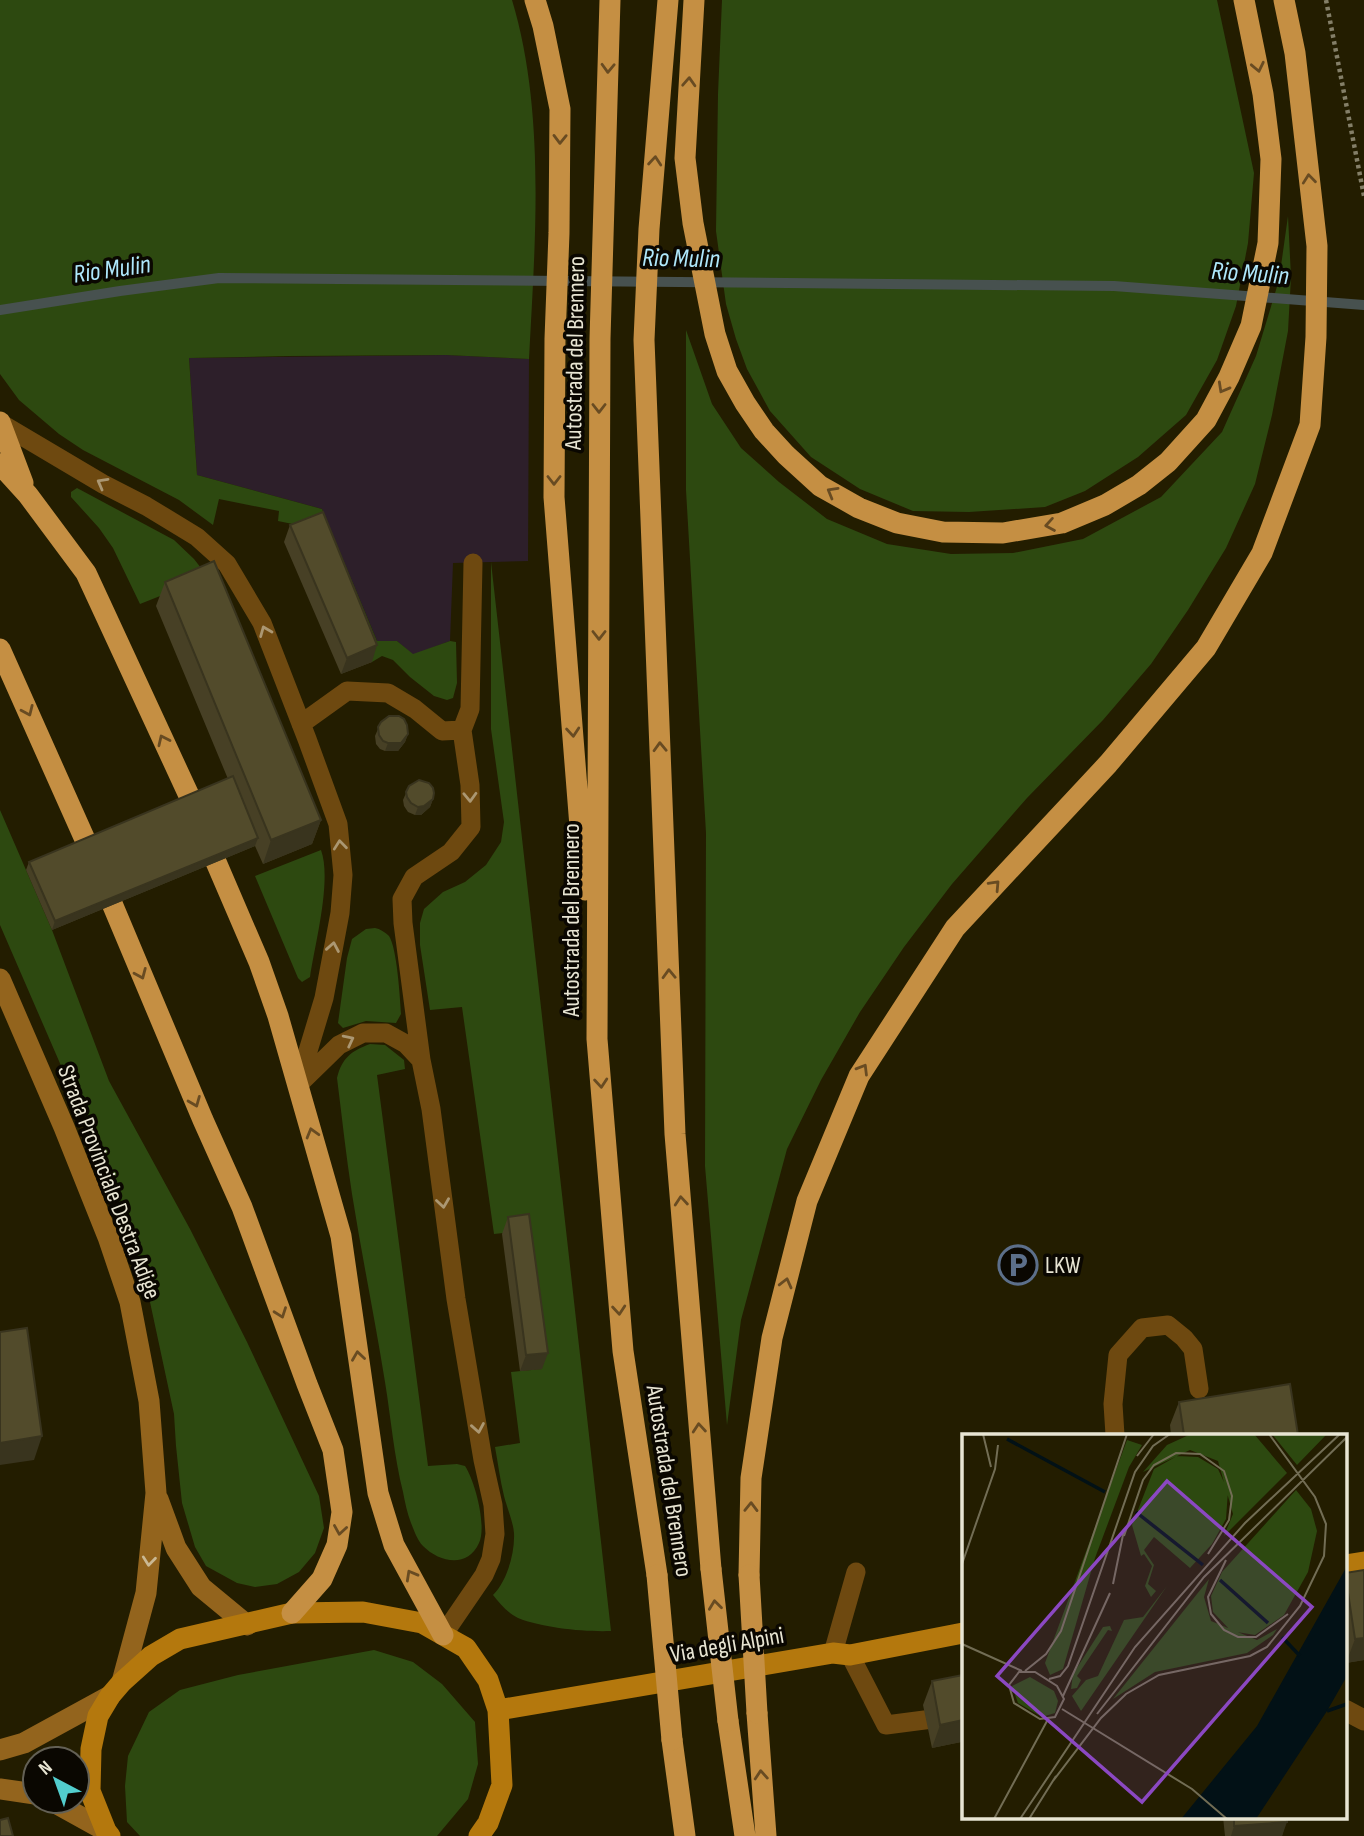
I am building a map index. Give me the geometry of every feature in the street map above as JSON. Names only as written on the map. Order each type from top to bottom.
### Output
[{"type":"highway","points":[[536,0],[560,108],[554,496],[597,1039]]},
{"type":"highway","name":"Autostrada del Brennero","points":[[610,0],[600,339],[597,1039],[623,1351],[657,1575],[672,1740],[685,1836]]},
{"type":"highway","name":"Autostrada del Brennero","points":[[668,0],[649,229],[644,340],[675,1134],[711,1569],[728,1721],[745,1836]]},
{"type":"highway","points":[[694,0],[685,158],[693,223],[715,334],[727,371],[744,403],[786,455],[820,486],[859,508],[897,523],[943,532],[1003,533],[1062,523],[1105,505],[1139,485],[1168,462],[1206,420],[1229,377],[1251,326],[1268,243],[1271,159],[1263,94],[1244,0]]},
{"type":"highway","points":[[766,1836],[750,1575],[751,1478],[772,1338],[807,1201],[859,1076],[955,928],[1108,764],[1206,648],[1262,553],[1310,425],[1317,246],[1295,53],[1284,0]]},
{"type":"highway","points":[[0,422],[28,495]]},
{"type":"highway","points":[[0,464],[28,495],[86,573],[192,802]]},
{"type":"highway","points":[[0,649],[87,844],[242,1207],[306,1384],[333,1450],[342,1512],[337,1545],[322,1578],[292,1613]]},
{"type":"highway","points":[[216,862],[259,962],[298,1084],[341,1236],[378,1493],[394,1545],[443,1635]]},
{"type":"main road","name":"Strada Provinciale Destra Adige","points":[[0,979],[68,1140],[130,1302],[149,1401],[156,1493],[146,1593],[116,1689]]},
{"type":"main road","name":"Strada Provinciale Destra Adige","points":[[156,1493],[176,1548],[201,1587],[247,1625]]},
{"type":"main road","points":[[1346,1565],[1364,1562]]},
{"type":"main road","points":[[0,1750],[24,1743],[116,1689],[151,1656],[180,1639],[292,1613],[363,1612],[422,1623],[466,1648],[488,1679],[498,1710],[502,1786],[488,1823],[479,1836]]},
{"type":"main road","name":"Via degli Alpini","points":[[498,1710],[962,1633]]},
{"type":"main road","points":[[108,1834],[90,1791],[91,1749],[98,1716],[116,1689]]},
{"type":"main road","points":[[0,1789],[21,1792]]},
{"type":"main road","points":[[76,1815],[108,1834]]},
{"type":"street","points":[[1346,1711],[1364,1720]]},
{"type":"lane","points":[[0,422],[197,537],[228,564],[262,623],[338,824],[343,875],[340,913],[324,998],[298,1084]]},
{"type":"lane","points":[[443,1635],[484,1575],[491,1559],[495,1534],[493,1505],[456,1299],[431,1110],[421,1060],[402,899],[414,877],[451,852],[471,827],[470,785],[462,730],[470,709],[472,563]]},
{"type":"lane","points":[[301,724],[347,691],[388,693],[415,709],[442,732],[462,730]]},
{"type":"lane","points":[[298,1084],[339,1045],[363,1033],[386,1032],[406,1044],[421,1060]]},
{"type":"lane","points":[[1115,1434],[1113,1405],[1118,1355],[1142,1328],[1168,1325],[1184,1338],[1193,1349],[1199,1389]]},
{"type":"lane","points":[[856,1572],[841,1654],[886,1726],[962,1716]]},
{"type":"path","points":[[1326,0],[1364,196]]},
{"type":"shaded area","points":[[446,355],[529,359],[528,561],[453,563],[450,641],[413,655],[397,641],[377,641],[322,509],[197,475],[189,358]]},
{"type":"green space","points":[[0,0],[512,0],[523,43],[534,133],[534,270],[529,359],[446,355],[189,358],[197,475],[322,509],[377,641],[397,641],[413,654],[450,641],[456,642],[457,683],[453,698],[447,700],[434,696],[393,660],[382,656],[372,662],[312,528],[278,521],[279,511],[219,499],[213,525],[179,500],[83,450],[59,434],[19,400],[0,374]]},
{"type":"green space","points":[[722,0],[1217,0],[1254,173],[1248,243],[1236,306],[1217,360],[1186,415],[1138,457],[1085,491],[1045,507],[969,512],[913,511],[860,489],[811,457],[770,411],[747,369],[726,304],[716,231]]},
{"type":"green space","points":[[1288,216],[1291,277],[1288,331],[1255,484],[1226,548],[1151,664],[1103,720],[1027,798],[952,884],[904,947],[860,1012],[821,1080],[787,1149],[741,1320],[727,1425],[705,1166],[706,833],[686,490],[686,330],[712,404],[741,448],[827,519],[887,544],[951,554],[1013,553],[1083,539],[1161,497],[1222,432],[1256,356],[1279,280]]},
{"type":"green space","points":[[77,488],[174,540],[208,577],[140,604],[113,548],[71,497],[71,492]]},
{"type":"green space","points":[[491,562],[611,1631],[564,1629],[518,1618],[493,1595],[506,1575],[514,1541],[495,1447],[520,1443],[511,1372],[541,1369],[523,1231],[494,1234],[462,1007],[430,1010],[420,945],[420,923],[424,909],[443,892],[465,882],[486,865],[501,842],[504,822],[491,729]]},
{"type":"green space","points":[[0,810],[52,930],[109,1081],[190,1229],[247,1342],[319,1496],[324,1528],[315,1553],[299,1572],[277,1584],[255,1587],[237,1583],[206,1566],[195,1547],[182,1503],[174,1414],[144,1274],[111,1181],[0,925]]},
{"type":"green space","points":[[321,850],[325,878],[324,895],[310,977],[302,982],[255,876]]},
{"type":"green space","points":[[375,928],[389,936],[392,942],[401,1014],[396,1023],[366,1021],[343,1028],[338,1023],[352,939],[366,929]]},
{"type":"green space","points":[[370,1044],[385,1045],[404,1060],[405,1069],[377,1075],[428,1466],[465,1466],[476,1492],[481,1515],[479,1543],[474,1551],[461,1559],[437,1556],[419,1541],[408,1515],[397,1465],[352,1194],[337,1078],[348,1056]]},
{"type":"green space","points":[[374,1650],[413,1662],[442,1684],[475,1722],[478,1764],[468,1799],[437,1836],[140,1836],[127,1822],[125,1786],[128,1756],[149,1712],[180,1690],[238,1675]]},
{"type":"building","points":[[323,512],[377,645],[347,658],[290,525]]},
{"type":"building","points":[[214,561],[321,820],[271,840],[165,582]]},
{"type":"building","points":[[389,716],[399,716],[407,725],[408,734],[401,743],[388,743],[379,735],[378,727]]},
{"type":"building","points":[[233,776],[258,838],[55,921],[29,862]]},
{"type":"building","points":[[419,780],[429,783],[434,793],[433,799],[418,807],[411,803],[406,792],[409,786]]},
{"type":"building","points":[[529,1214],[548,1353],[526,1355],[508,1217]]},
{"type":"building","points":[[27,1328],[42,1436],[0,1443],[0,1332]]},
{"type":"building","points":[[1290,1384],[1298,1434],[1184,1434],[1179,1402]]},
{"type":"building","points":[[1364,1570],[1364,1638],[1355,1639],[1346,1573]]},
{"type":"building","points":[[962,1675],[962,1720],[940,1725],[932,1681]]},
{"type":"building","points":[[8,1818],[13,1836],[0,1836],[0,1820]]},
{"type":"building","points":[[1234,1818],[1287,1818],[1287,1822],[1234,1826]]},
{"type":"waterway","name":"Rio Mulin","points":[[0,310],[219,278],[1114,286],[1364,305]]},
{"type":"place","name":"LKW","points":[[1018,1265]]}]
